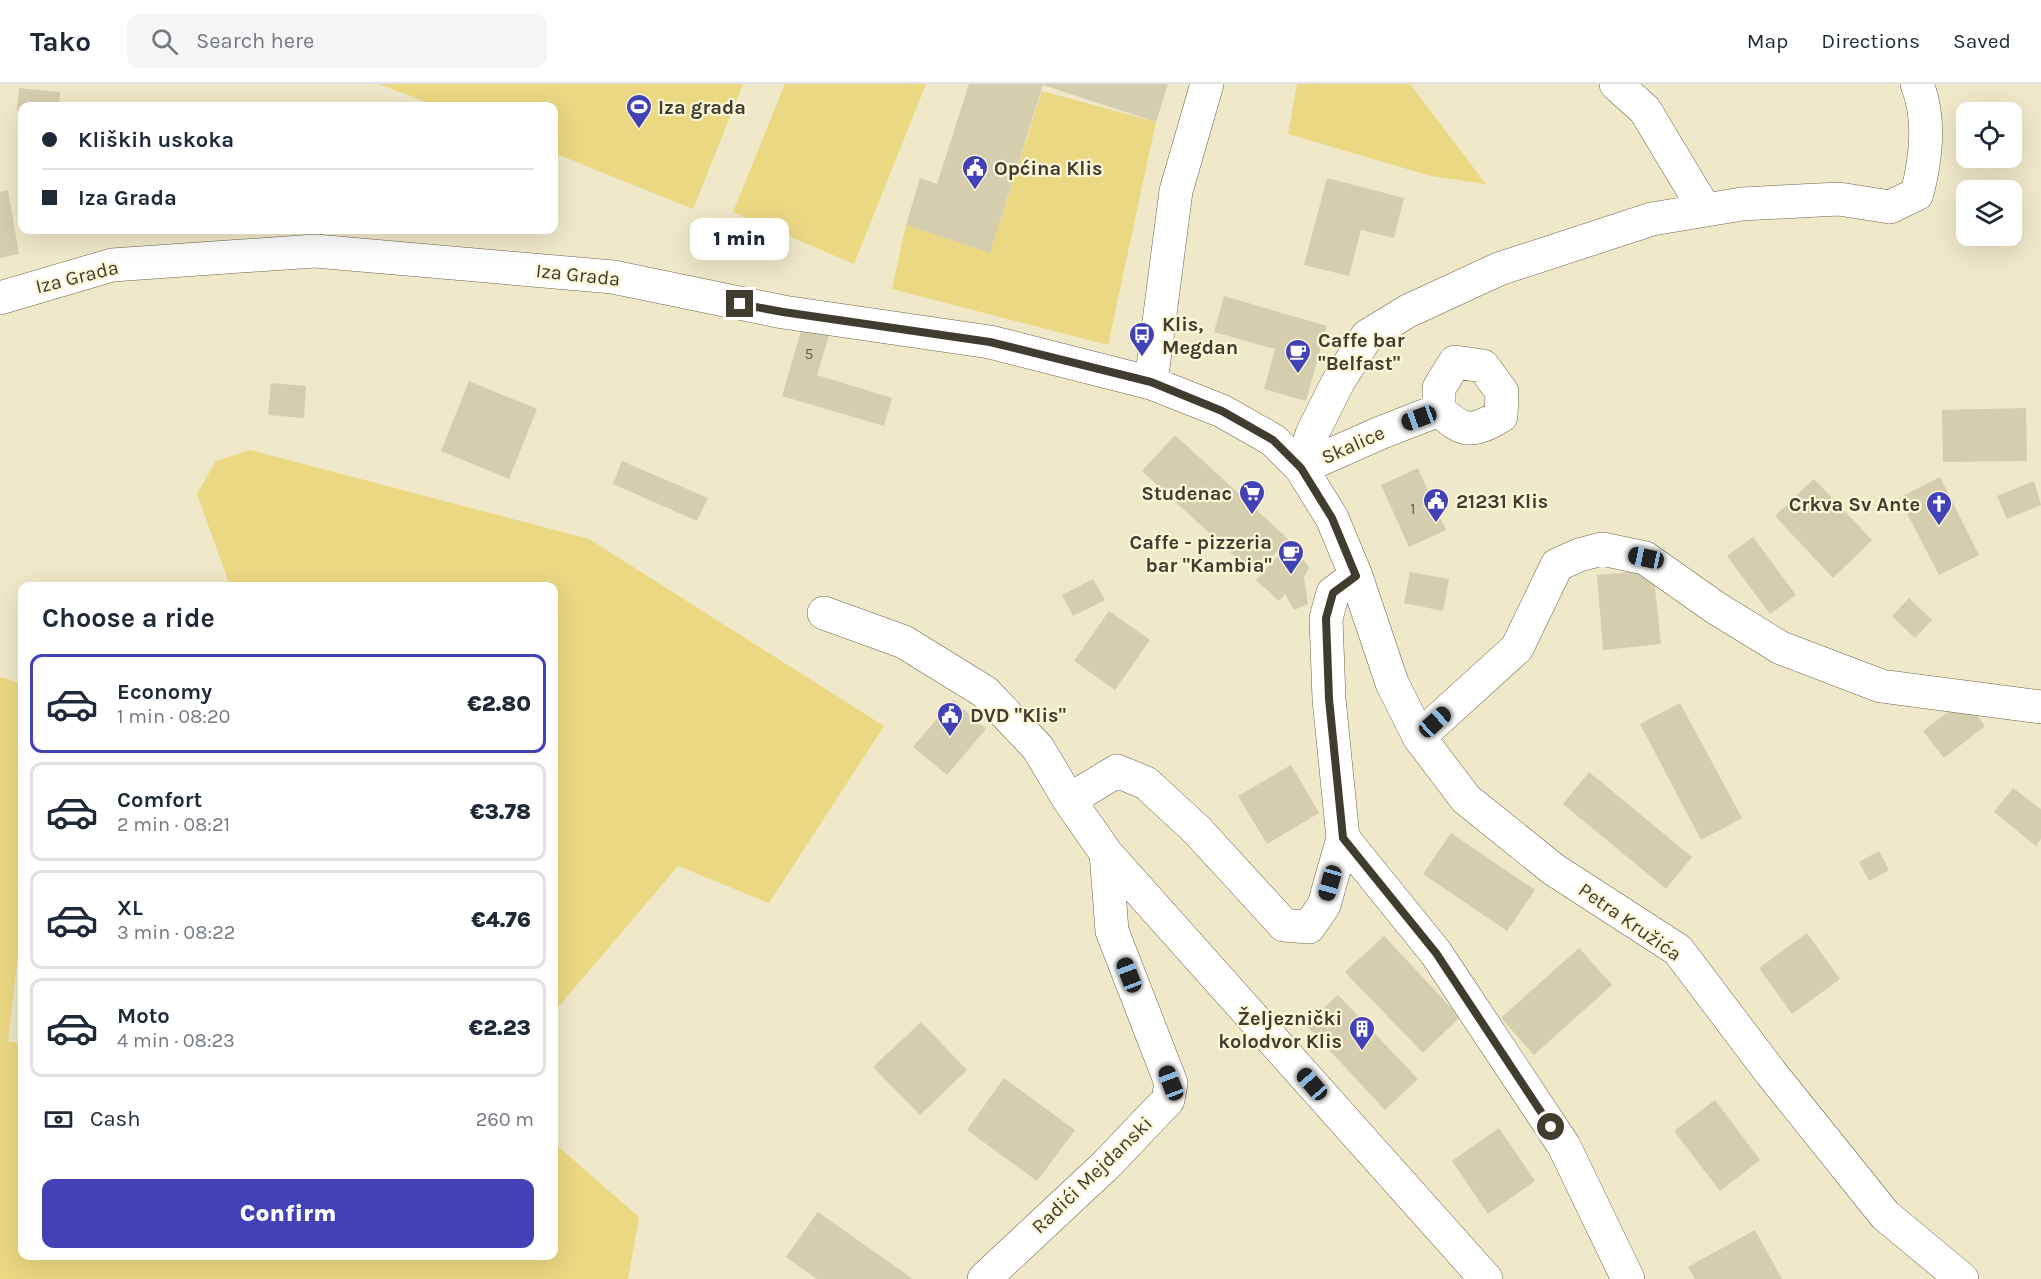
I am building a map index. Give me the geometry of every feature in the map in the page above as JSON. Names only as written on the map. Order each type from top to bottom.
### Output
[{"type":"street","points":[[1151,382],[1176,191],[1207,84]]},
{"type":"street","points":[[1616,84],[1645,110],[1705,210]]},
{"type":"street","points":[[1301,468],[1312,434],[1333,392],[1367,336],[1408,311],[1499,269],[1652,219],[1742,204],[1839,199],[1890,207],[1917,194],[1926,159],[1925,120],[1917,84]]},
{"type":"street","name":"Iza Grada","points":[[0,298],[112,265],[315,251],[613,277],[783,312],[990,342],[1151,382],[1222,411],[1273,440],[1301,468]]},
{"type":"street","name":"Skalice","points":[[1301,468],[1439,410]]},
{"type":"street","name":"Petra Kružića","points":[[1301,468],[1332,518],[1356,576],[1392,683],[1419,737],[1466,799],[1553,869],[1678,950],[1771,1073],[1885,1215],[1962,1279]]},
{"type":"street","points":[[1419,737],[1516,648],[1557,566],[1579,555],[1602,549],[1646,558],[1716,608],[1781,648],[1881,686],[2041,707]]},
{"type":"street","points":[[1070,800],[1117,771],[1146,783],[1197,830],[1284,925],[1310,927],[1324,905],[1343,838],[1329,699],[1326,618],[1333,593],[1356,576]]},
{"type":"street","points":[[824,613],[904,642],[985,692],[1038,748],[1106,853],[1486,1279]]},
{"type":"street","points":[[1343,838],[1436,953],[1564,1146],[1628,1279]]},
{"type":"street","name":"Radići Mejdanski","points":[[984,1279],[1106,1165],[1168,1100],[1171,1083],[1112,931],[1106,853]]},
{"type":"shaded area","name":"Iza grada","points":[[379,84],[743,84],[693,209],[558,155],[558,102],[426,102]]},
{"type":"shaded area","points":[[785,84],[926,84],[854,264],[733,212]]},
{"type":"shaded area","points":[[1297,84],[1410,84],[1486,184],[1431,176],[1288,134]]},
{"type":"shaded area","points":[[1042,91],[1156,122],[1108,345],[892,289],[906,225],[990,253]]},
{"type":"shaded area","points":[[250,450],[589,539],[884,726],[769,903],[678,866],[558,1007],[558,582],[229,582],[197,494],[216,461]]},
{"type":"shaded area","points":[[0,677],[18,683],[18,955],[8,1041],[18,1043],[18,1260],[558,1260],[558,1146],[639,1217],[628,1279],[0,1279]]},
{"type":"building","points":[[969,84],[1168,84],[1156,122],[1043,85],[990,253],[906,225],[920,178],[937,184]]},
{"type":"building","points":[[19,88],[60,92],[59,102],[18,102],[17,111]]},
{"type":"building","points":[[1327,178],[1404,198],[1394,238],[1361,230],[1349,276],[1304,265]]},
{"type":"building","points":[[8,190],[19,254],[0,258],[0,192]]},
{"type":"building","points":[[1224,296],[1327,326],[1306,401],[1264,389],[1275,349],[1214,332]]},
{"type":"building","points":[[803,324],[830,332],[817,375],[892,398],[884,426],[782,396]]},
{"type":"building","points":[[469,381],[537,409],[509,479],[441,451]]},
{"type":"building","points":[[271,383],[306,386],[304,418],[268,415]]},
{"type":"building","points":[[2026,408],[2027,461],[1943,462],[1942,410]]},
{"type":"building","points":[[1175,435],[1288,539],[1255,575],[1142,471]]},
{"type":"building","points":[[622,461],[708,498],[697,521],[613,484]]},
{"type":"building","points":[[1418,468],[1446,530],[1409,547],[1381,485]]},
{"type":"building","name":"Crkva Sv Ante","points":[[1940,477],[1979,555],[1939,575],[1899,498]]},
{"type":"building","points":[[1814,479],[1872,540],[1833,578],[1775,516]]},
{"type":"building","points":[[2034,481],[2041,505],[2007,519],[1997,496]]},
{"type":"building","points":[[1753,537],[1796,595],[1770,614],[1727,556]]},
{"type":"building","points":[[1291,541],[1309,568],[1304,577],[1308,604],[1294,610],[1285,594],[1279,601],[1256,580]]},
{"type":"building","points":[[1653,570],[1661,644],[1603,650],[1597,575]]},
{"type":"building","points":[[1410,572],[1449,579],[1443,611],[1404,603]]},
{"type":"building","points":[[1093,579],[1105,600],[1073,616],[1062,595]]},
{"type":"building","points":[[1909,598],[1932,620],[1915,638],[1892,616]]},
{"type":"building","points":[[1109,611],[1150,640],[1115,690],[1074,661]]},
{"type":"building","points":[[1965,699],[1985,726],[1944,758],[1923,731]]},
{"type":"building","name":"DVD \"Klis\"","points":[[953,700],[986,729],[947,775],[913,747]]},
{"type":"building","points":[[1680,703],[1742,818],[1701,840],[1640,724]]},
{"type":"building","points":[[1291,765],[1319,813],[1267,844],[1238,796]]},
{"type":"building","points":[[1589,772],[1692,857],[1666,889],[1563,804]]},
{"type":"building","points":[[2013,788],[2041,809],[2041,839],[2036,846],[1994,812]]},
{"type":"building","points":[[1451,833],[1535,890],[1507,931],[1423,874]]},
{"type":"building","points":[[1879,851],[1889,870],[1869,881],[1859,862]]},
{"type":"building","points":[[1807,933],[1840,979],[1792,1014],[1759,968]]},
{"type":"building","points":[[1384,936],[1460,1017],[1423,1053],[1345,972]]},
{"type":"building","points":[[1579,948],[1612,985],[1534,1055],[1501,1018]]},
{"type":"building","name":"Željeznički kolodvor Klis","points":[[1338,995],[1418,1079],[1385,1110],[1306,1025]]},
{"type":"building","points":[[921,1022],[967,1070],[920,1115],[873,1067]]},
{"type":"building","points":[[1004,1078],[1075,1130],[1037,1181],[967,1130]]},
{"type":"building","points":[[1715,1100],[1760,1160],[1720,1191],[1674,1131]]},
{"type":"building","points":[[1499,1128],[1535,1181],[1488,1214],[1452,1161]]},
{"type":"building","points":[[818,1212],[913,1279],[817,1279],[786,1257]]},
{"type":"building","points":[[1755,1230],[1782,1279],[1695,1279],[1688,1267]]},
{"type":"place","name":"Iza grada","points":[[639,130]]},
{"type":"place","name":"Općina Klis","points":[[975,191]]},
{"type":"place","name":"Klis, Megdan","points":[[1142,358]]},
{"type":"place","name":"Caffe bar \"Belfast\"","points":[[1298,375]]},
{"type":"place","name":"Studenac","points":[[1252,516]]},
{"type":"place","name":"21231 Klis","points":[[1436,524]]},
{"type":"place","name":"Crkva Sv Ante","points":[[1939,527]]},
{"type":"place","name":"Caffe - pizzeria bar \"Kambia\"","points":[[1291,576]]},
{"type":"place","name":"DVD \"Klis\"","points":[[950,738]]},
{"type":"place","name":"Željeznički kolodvor Klis","points":[[1362,1052]]},
{"type":"route","points":[[740,304],[990,342],[1151,382],[1222,411],[1273,440],[1301,468],[1332,518],[1356,576],[1333,593],[1326,618],[1329,699],[1343,838],[1436,953],[1551,1127]]}]
